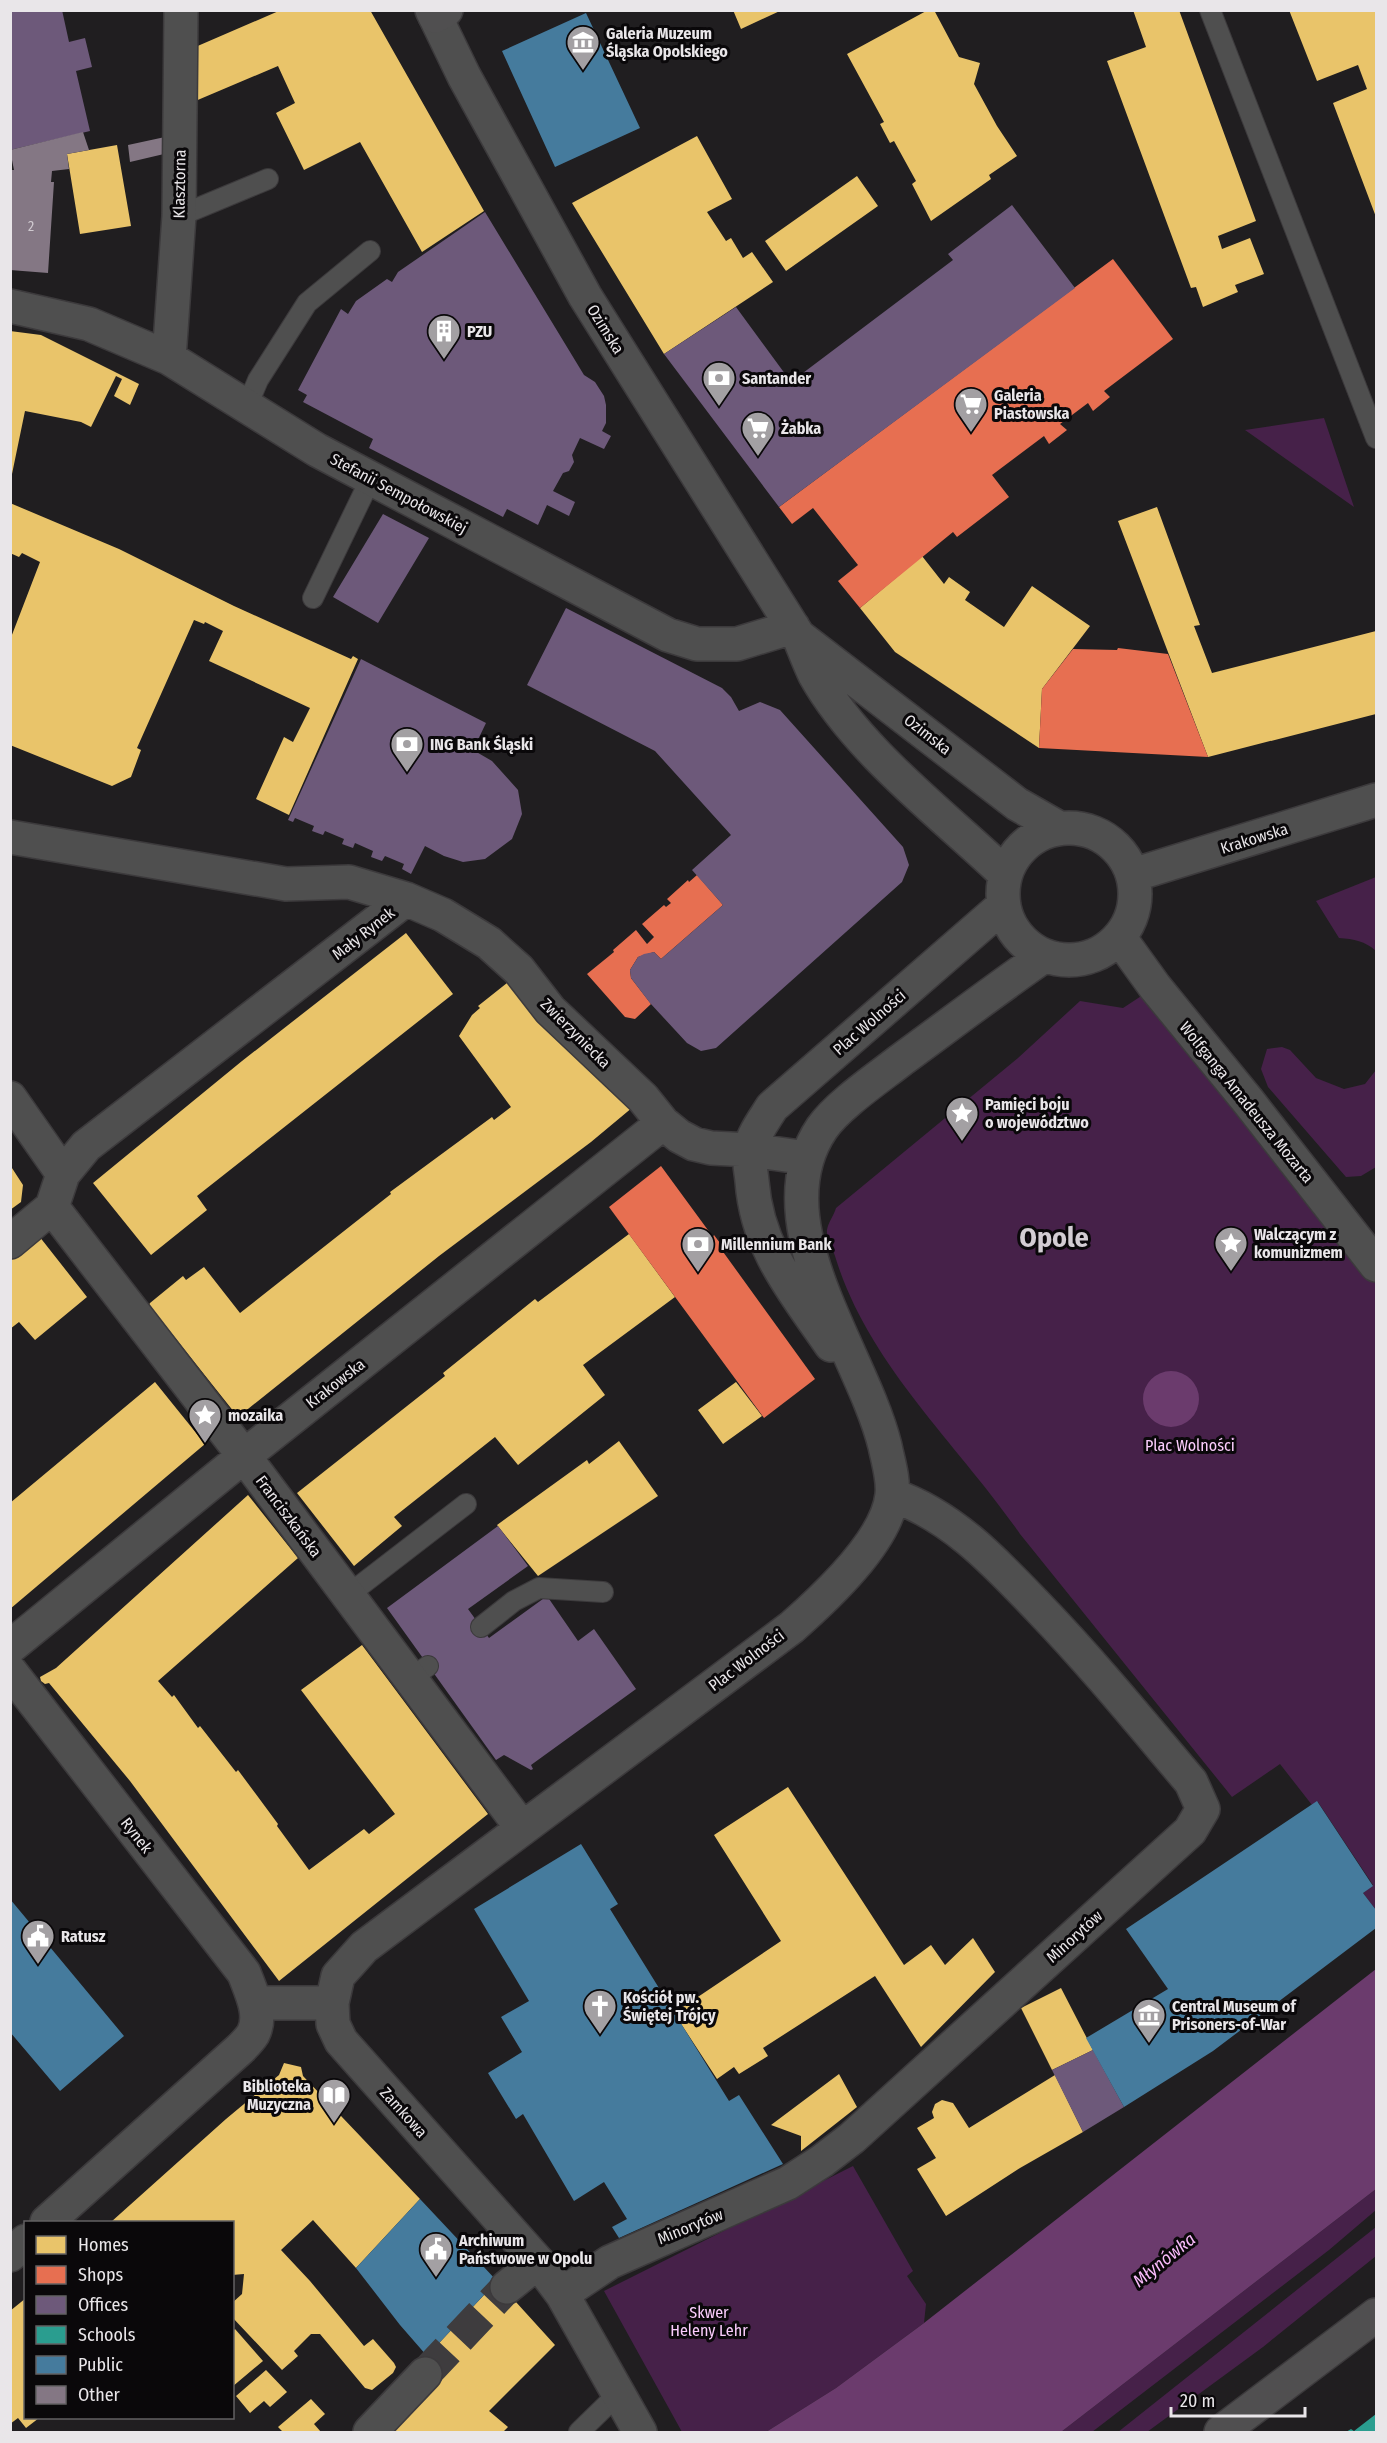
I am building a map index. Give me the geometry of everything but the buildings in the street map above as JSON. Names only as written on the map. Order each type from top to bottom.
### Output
[{"type":"street","name":"Klasztorna","points":[[169,358],[179,216],[182,11]]},
{"type":"street","name":"Ozimska","points":[[438,12],[464,76],[585,296],[796,632],[814,673],[857,735],[1004,873]]},
{"type":"street","name":"Stefanii Sempołowskiej","points":[[10,306],[90,324],[169,358],[317,450],[668,635],[697,644],[737,644],[796,632]]},
{"type":"street","name":"Ozimska","points":[[796,632],[1017,804],[1059,828]]},
{"type":"street","name":"Krakowska","points":[[1133,875],[1377,800]]},
{"type":"street","points":[[1059,828],[1091,831],[1104,838],[1121,853],[1133,875],[1135,897],[1131,918],[1119,937],[1107,948],[1087,958],[1065,961],[1044,956],[1025,944],[1011,926],[1004,905],[1004,873],[1020,849],[1037,835],[1059,828]]},
{"type":"street","name":"Mały Rynek","points":[[10,837],[286,884],[349,882],[406,899]]},
{"type":"street","name":"Mały Rynek","points":[[32,1223],[63,1174],[86,1146],[406,899]]},
{"type":"street","name":"Zwierzyniecka","points":[[406,899],[442,915],[489,943],[519,970],[550,1010],[643,1098],[663,1123],[679,1136],[694,1144],[711,1148],[750,1150]]},
{"type":"street","name":"Plac Wolności","points":[[873,1406],[777,1266],[763,1235],[754,1202],[750,1150],[771,1107],[1004,905]]},
{"type":"street","name":"Wolfganga Amadeusza Mozarta","points":[[1119,937],[1155,987],[1377,1265]]},
{"type":"street","name":"Plac Wolności","points":[[522,1828],[792,1627],[824,1599],[852,1568],[874,1537],[885,1517],[892,1495],[890,1467],[873,1406],[811,1262],[803,1222],[802,1184],[807,1158],[823,1127],[859,1092],[993,991],[1044,956]]},
{"type":"street","points":[[10,1098],[63,1174]]},
{"type":"street","name":"Krakowska","points":[[10,1647],[244,1456],[663,1123]]},
{"type":"street","points":[[750,1150],[807,1158]]},
{"type":"street","name":"Franciszkańska","points":[[32,1223],[223,1429],[348,1595],[420,1672],[522,1828]]},
{"type":"street","name":"Minorytów","points":[[562,2294],[610,2262],[788,2183],[822,2161],[852,2138],[1190,1831],[1203,1809],[1191,1782],[1072,1643],[988,1555],[932,1513],[912,1502],[892,1495]]},
{"type":"street","name":"Rynek","points":[[10,1671],[244,1973],[255,2003],[256,2021],[253,2034],[240,2049],[48,2221]]},
{"type":"street","name":"Zamkowa","points":[[522,1828],[364,1947],[338,1976],[332,2003],[333,2024],[340,2041],[538,2262],[562,2294],[640,2433]]},
{"type":"street","points":[[255,2003],[332,2003]]},
{"type":"street","points":[[10,2255],[24,2243]]},
{"type":"street","points":[[507,2287],[538,2262]]},
{"type":"street","points":[[1221,2433],[1377,2315]]},
{"type":"street","points":[[370,2433],[424,2374]]},
{"type":"lane","points":[[1210,10],[1377,438]]},
{"type":"lane","points":[[179,216],[268,179]]},
{"type":"lane","points":[[247,406],[258,380],[307,303],[370,251]]},
{"type":"lane","points":[[313,598],[371,478]]},
{"type":"lane","points":[[348,1595],[466,1504]]},
{"type":"lane","points":[[481,1627],[514,1601],[539,1588],[603,1592]]},
{"type":"lane","points":[[579,2433],[619,2393]]},
{"type":"green space","points":[[1324,418],[1354,507],[1245,430]]},
{"type":"green space","points":[[1376,877],[1376,951],[1359,941],[1339,938],[1316,901]]},
{"type":"green space","name":"Plac Wolności","points":[[1155,987],[1376,1265],[1376,1910],[1363,1893],[1373,1885],[1318,1802],[1312,1805],[1280,1764],[1232,1797],[1020,1534],[891,1368],[850,1296],[827,1233],[836,1208],[1018,1058],[1080,1001],[1123,1008]]},
{"type":"green space","points":[[1282,1047],[1290,1050],[1316,1078],[1344,1089],[1365,1084],[1376,1070],[1376,1167],[1361,1176],[1346,1177],[1268,1087],[1261,1069],[1267,1049]]},
{"type":"green space","name":"Skwer Heleny Lehr","points":[[853,2166],[913,2271],[907,2276],[926,2304],[924,2323],[836,2388],[766,2432],[682,2432],[604,2291]]},
{"type":"green space","points":[[1376,2189],[1376,2210],[1329,2250],[1092,2432],[1061,2432]]},
{"type":"green space","points":[[1376,2227],[1376,2256],[1263,2347],[1147,2432],[1118,2432]]},
{"type":"water","points":[[1166,1371],[1176,1371],[1191,1379],[1197,1388],[1199,1399],[1197,1410],[1191,1419],[1176,1427],[1166,1427],[1155,1422],[1148,1415],[1143,1404],[1143,1394],[1148,1383],[1155,1376]]},
{"type":"water","name":"Młynówka","points":[[1376,1969],[1376,2189],[1061,2432],[766,2432],[836,2388],[924,2323]]},
{"type":"tunnel","points":[[425,2374],[507,2287]]},
{"type":"place","name":"Galeria Muzeum Śląska Opolskiego","points":[[583,71]]},
{"type":"place","name":"PZU","points":[[444,360]]},
{"type":"place","name":"Santander","points":[[719,407]]},
{"type":"place","name":"Galeria Piastowska","points":[[971,433]]},
{"type":"place","name":"Żabka","points":[[758,457]]},
{"type":"place","name":"ING Bank Śląski","points":[[407,773]]},
{"type":"place","name":"Pamięci boju o województwo","points":[[962,1142]]},
{"type":"place","name":"Walczącym z komunizmem","points":[[1231,1272]]},
{"type":"place","name":"Millennium Bank","points":[[698,1273]]},
{"type":"place","name":"mozaika","points":[[205,1444]]},
{"type":"place","name":"Ratusz","points":[[38,1965]]},
{"type":"place","name":"Kościół pw. Świętej Trójcy","points":[[600,2035]]},
{"type":"place","name":"Central Museum of Prisoners-of-War","points":[[1149,2044]]},
{"type":"place","name":"Biblioteka Muzyczna","points":[[334,2124]]},
{"type":"place","name":"Archiwum Państwowe w Opolu","points":[[436,2278]]},
{"type":"district","name":"Opole","points":[[1054,1237]]}]
